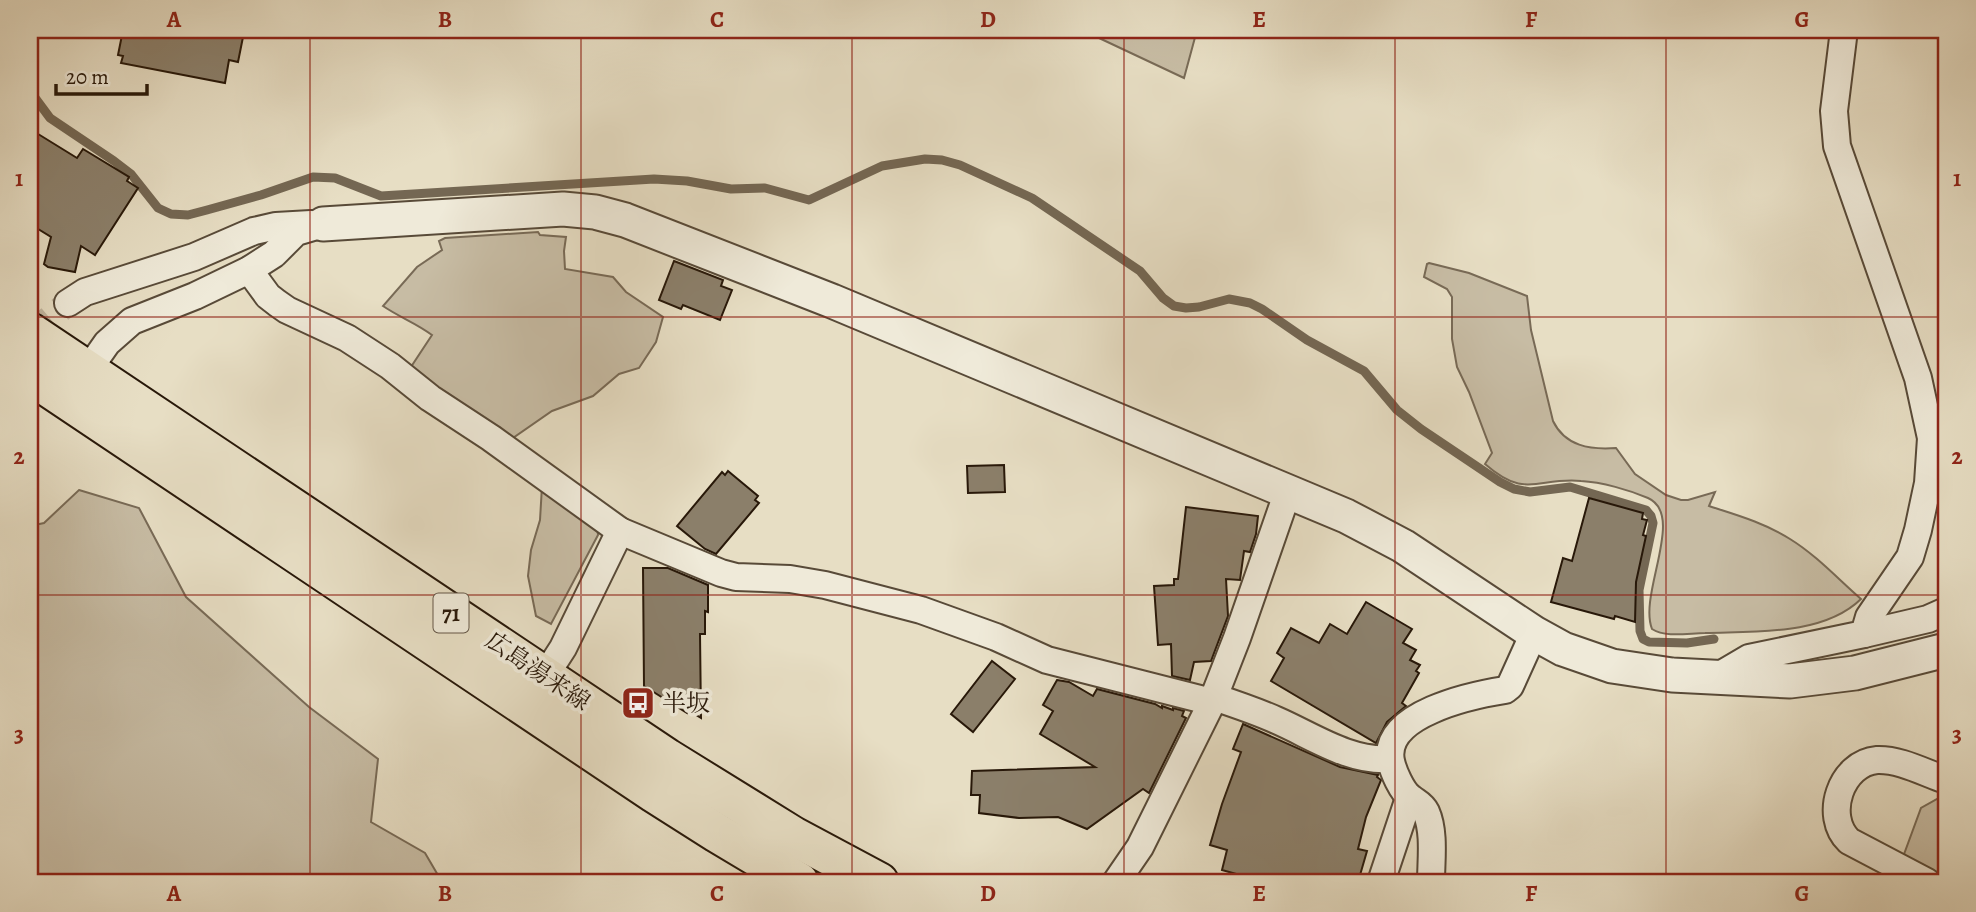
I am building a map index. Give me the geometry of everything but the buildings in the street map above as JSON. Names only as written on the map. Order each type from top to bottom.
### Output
[{"type":"main road","name":"広島湯来線","points":[[30,332],[730,798],[793,836],[879,882]]},
{"type":"main road","name":"広島湯来線","points":[[30,375],[654,793],[799,882]]},
{"type":"street","points":[[1844,30],[1834,111],[1837,146],[1918,378],[1931,438],[1928,483],[1918,530],[1909,556],[1869,617],[1864,635]]},
{"type":"street","points":[[68,303],[85,292],[194,257],[254,230],[276,226],[563,209],[595,212],[625,220],[770,275],[1346,516],[1403,546],[1534,633],[1563,649],[1612,666],[1632,671],[1715,678],[1790,681],[1820,679],[1946,650]]},
{"type":"street","points":[[89,370],[107,343],[132,321],[195,296],[249,270],[274,254],[296,232],[323,224]]},
{"type":"street","points":[[249,270],[268,296],[286,310],[347,338],[390,366],[452,414],[491,438],[620,531],[721,573],[751,579],[799,580],[921,610],[996,637],[1047,660],[1213,700],[1277,720],[1339,750],[1368,759],[1390,759]]},
{"type":"street","points":[[1116,882],[1140,847],[1213,700],[1288,491]]},
{"type":"street","points":[[545,676],[563,648],[620,531]]},
{"type":"street","points":[[1715,678],[1749,658],[1864,635],[1928,619],[1946,611]]},
{"type":"street","points":[[1431,882],[1430,827],[1426,812],[1419,802],[1409,798],[1390,759],[1390,749],[1403,728],[1419,715],[1453,702],[1505,691],[1510,686],[1534,633]]},
{"type":"street","points":[[1927,882],[1849,841],[1840,831],[1836,817],[1838,795],[1857,768],[1869,761],[1891,761],[1946,780]]},
{"type":"street","points":[[1381,882],[1409,798]]},
{"type":"shaded area","points":[[1082,30],[1197,30],[1184,78]]},
{"type":"shaded area","points":[[538,232],[540,235],[566,237],[565,269],[613,277],[626,292],[663,317],[656,342],[639,368],[619,374],[593,396],[552,411],[510,440],[407,373],[432,335],[383,306],[417,267],[442,250],[439,241],[445,238]]},
{"type":"shaded area","points":[[1429,263],[1469,273],[1527,296],[1531,330],[1553,421],[1564,436],[1579,445],[1616,448],[1635,474],[1666,495],[1688,500],[1715,492],[1709,506],[1761,524],[1800,545],[1861,599],[1827,620],[1787,629],[1678,634],[1652,629],[1649,614],[1663,521],[1659,507],[1641,495],[1598,483],[1566,481],[1522,484],[1499,475],[1485,464],[1492,453],[1457,367],[1452,339],[1452,297],[1447,289],[1424,277]]},
{"type":"shaded area","points":[[542,486],[597,526],[598,535],[551,624],[536,616],[528,576],[531,550],[540,520]]},
{"type":"shaded area","points":[[79,490],[139,508],[186,597],[309,707],[378,759],[371,822],[425,853],[442,882],[30,882],[30,526],[44,523]]},
{"type":"shaded area","points":[[1946,794],[1946,880],[1903,857],[1921,808]]},
{"type":"waterway","points":[[30,91],[50,118],[131,174],[158,208],[171,214],[188,215],[313,177],[335,178],[381,196],[654,179],[687,181],[731,189],[765,188],[809,200],[882,166],[925,159],[960,165],[1032,198],[1140,271],[1163,298],[1174,306],[1199,307],[1229,299],[1250,303],[1262,309],[1307,340],[1364,371],[1397,410],[1500,482],[1514,489],[1530,492],[1570,487],[1646,510],[1653,523],[1639,590],[1640,631],[1643,639],[1649,642],[1687,643],[1714,639]]},
{"type":"tunnel","points":[[30,335],[68,303]]},
{"type":"place","name":"半坂","points":[[638,703]]}]
